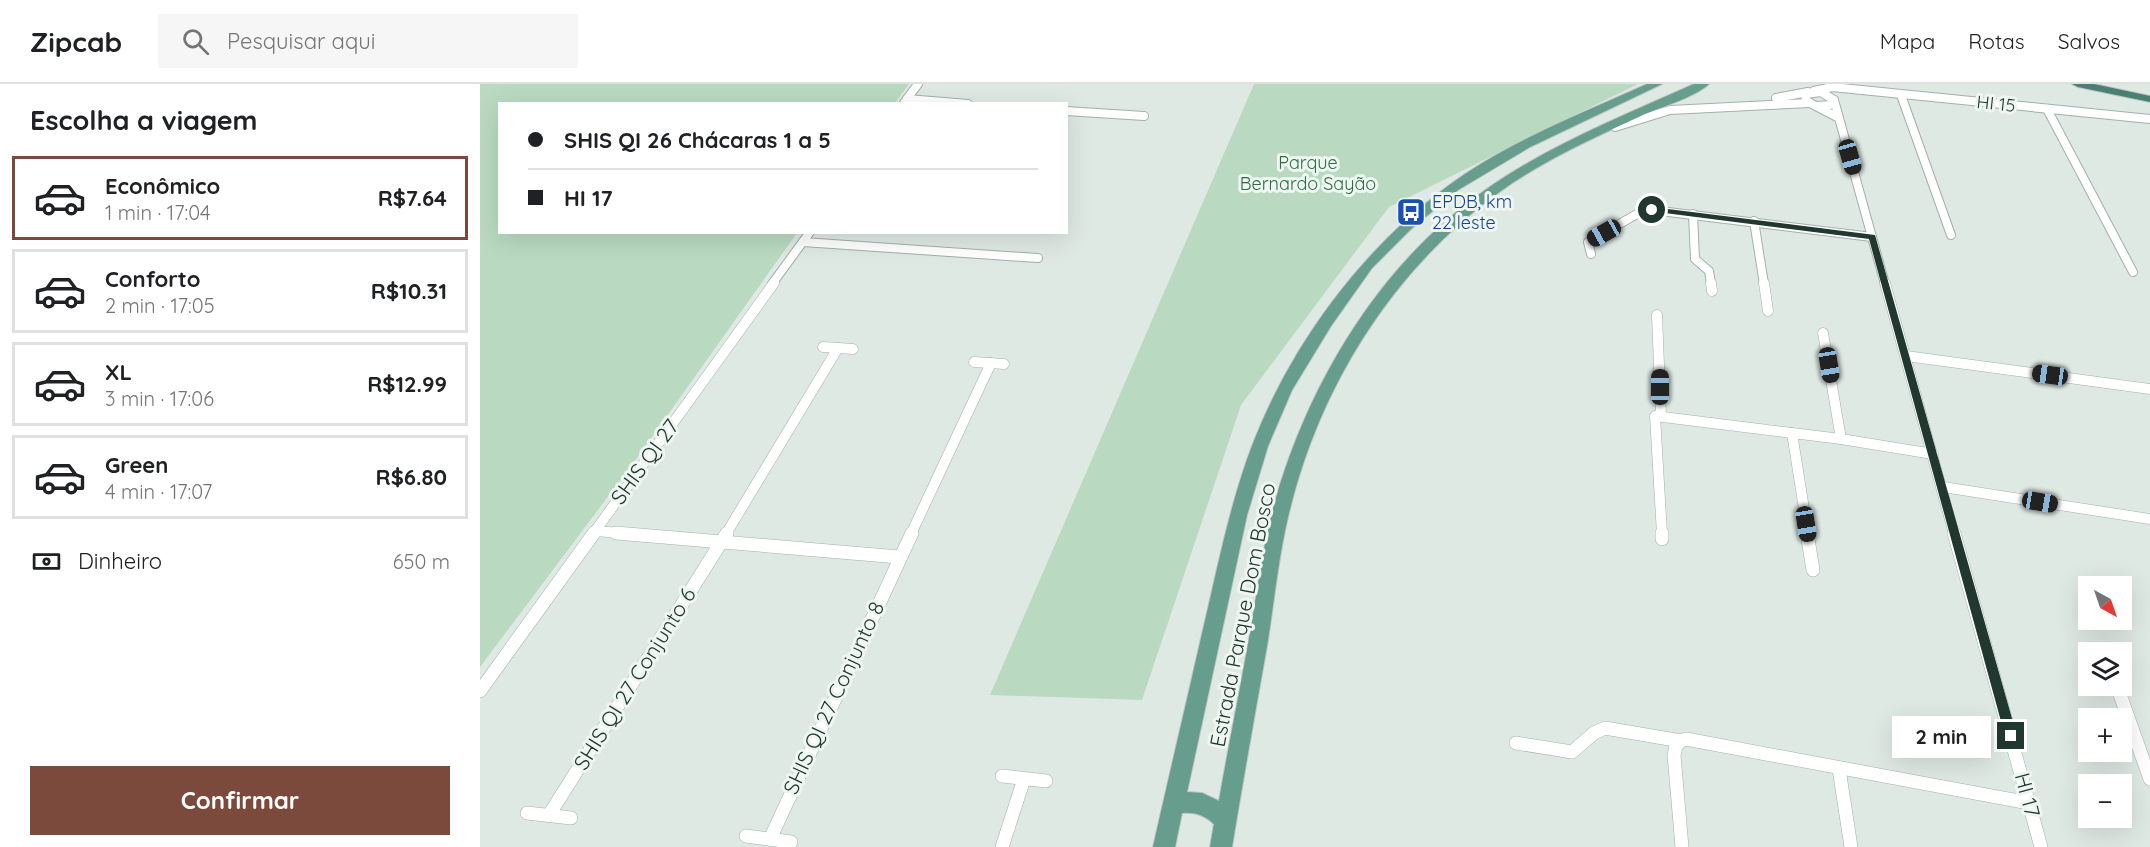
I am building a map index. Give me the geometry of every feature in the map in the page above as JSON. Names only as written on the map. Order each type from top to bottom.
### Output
[{"type":"highway","points":[[2078,84],[2150,99]]},
{"type":"highway","points":[[2109,84],[2150,92]]},
{"type":"main road","name":"Estrada Parque Dom Bosco","points":[[1164,847],[1238,514],[1260,446],[1285,389],[1326,322],[1367,265],[1406,226],[1454,187],[1526,144],[1656,84]]},
{"type":"main road","name":"Estrada Parque Dom Bosco","points":[[1221,847],[1282,504],[1305,435],[1329,382],[1359,330],[1388,290],[1442,232],[1495,189],[1546,159],[1702,84]]},
{"type":"main road","points":[[1493,163],[1472,182],[1482,190],[1495,189]]},
{"type":"main road","points":[[1173,805],[1186,801],[1197,802],[1218,812],[1226,821]]},
{"type":"street","points":[[905,101],[918,84]]},
{"type":"street","name":"HI 15","points":[[1737,107],[1827,87],[2150,119]]},
{"type":"street","points":[[1603,131],[1657,112],[1830,105],[1834,91],[1841,89]]},
{"type":"street","points":[[1833,99],[1811,91],[1804,97],[1839,118]]},
{"type":"street","points":[[1681,94],[1682,104],[1701,109]]},
{"type":"street","points":[[1901,95],[1951,235]]},
{"type":"street","name":"HI 17","points":[[1833,99],[1943,487],[2041,847]]},
{"type":"street","points":[[905,101],[926,102]]},
{"type":"street","points":[[2048,109],[2133,272]]},
{"type":"street","points":[[1068,111],[1144,116]]},
{"type":"street","points":[[1591,254],[1588,242],[1637,214],[1652,210],[1872,237]]},
{"type":"street","points":[[1693,214],[1694,255],[1695,259],[1709,271],[1712,291]]},
{"type":"street","points":[[1754,221],[1768,311]]},
{"type":"street","name":"SHIS QI 27","points":[[480,692],[809,234]]},
{"type":"street","points":[[803,242],[1038,258]]},
{"type":"street","points":[[1656,315],[1662,539]]},
{"type":"street","points":[[1823,333],[1841,439]]},
{"type":"street","points":[[823,347],[853,349]]},
{"type":"street","name":"SHIS QI 27 Conjunto 6","points":[[549,815],[721,542],[838,348]]},
{"type":"street","points":[[1906,356],[2150,389]]},
{"type":"street","points":[[974,362],[1004,364]]},
{"type":"street","name":"SHIS QI 27 Conjunto 8","points":[[770,839],[898,557],[991,363]]},
{"type":"street","points":[[1658,416],[1841,439],[1933,454]]},
{"type":"street","points":[[1792,433],[1813,570]]},
{"type":"street","points":[[1943,487],[2150,519]]},
{"type":"street","points":[[595,531],[898,557]]},
{"type":"street","points":[[2121,696],[2150,779]]},
{"type":"street","points":[[1516,743],[1572,752],[1578,750],[1594,730],[1605,728],[1681,741]]},
{"type":"street","points":[[1682,847],[1674,755],[1676,746],[1686,739],[2029,803]]},
{"type":"street","points":[[1839,768],[1851,847]]},
{"type":"street","points":[[1002,776],[1046,781]]},
{"type":"street","points":[[1002,847],[1024,778]]},
{"type":"street","points":[[527,813],[571,818]]},
{"type":"street","points":[[746,836],[791,842]]},
{"type":"green space","points":[[480,84],[909,84],[896,102],[498,102],[498,234],[796,234],[637,458],[480,667]]},
{"type":"green space","name":"Parque Bernardo Sayão","points":[[1254,84],[1638,84],[1389,207],[1241,405],[1142,700],[990,695]]},
{"type":"place","name":"EPDB, km 22 leste","points":[[1411,212]]},
{"type":"route","points":[[1652,210],[1872,237],[2011,736]]}]
